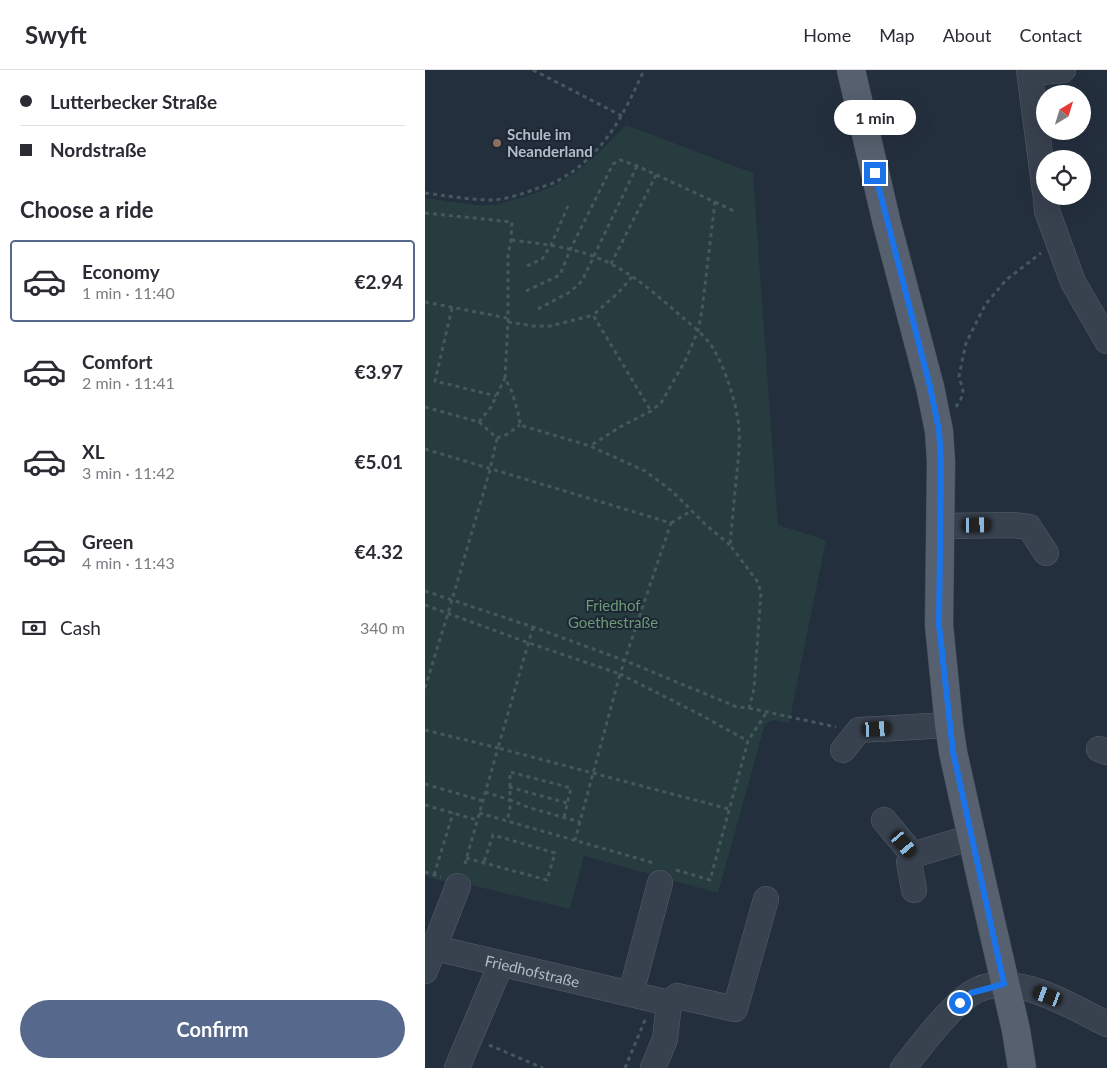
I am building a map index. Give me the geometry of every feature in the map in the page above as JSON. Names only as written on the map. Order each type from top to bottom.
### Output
[{"type":"main road","points":[[851,70],[887,224],[930,387],[939,430],[941,462],[939,625],[949,725],[953,752],[1004,984],[1016,1030],[1022,1068]]},
{"type":"street","points":[[1040,150],[1030,71],[1063,70]]},
{"type":"street","points":[[1046,205],[1073,282],[1107,341]]},
{"type":"street","points":[[939,526],[1014,525],[1029,527],[1046,553]]},
{"type":"street","points":[[843,750],[859,730],[949,725]]},
{"type":"street","points":[[884,820],[913,855]]},
{"type":"street","points":[[914,890],[909,862],[913,855],[972,837]]},
{"type":"street","points":[[653,1068],[665,1039],[651,998],[663,872]]},
{"type":"street","points":[[425,971],[458,886]]},
{"type":"street","name":"Friedhofstraße","points":[[435,948],[651,998],[677,996],[735,1010],[766,899]]},
{"type":"street","points":[[457,1068],[501,964]]},
{"type":"street","points":[[908,1062],[949,1013],[971,993],[1004,984],[1026,987],[1107,1024]]},
{"type":"path","points":[[533,70],[622,116]]},
{"type":"path","points":[[425,193],[458,198],[496,200],[528,192],[559,180],[589,159],[611,134],[622,116],[644,70]]},
{"type":"path","points":[[526,291],[560,274],[613,164],[620,160],[656,174],[736,212]]},
{"type":"path","points":[[538,309],[570,292],[582,281],[637,166]]},
{"type":"path","points":[[611,264],[656,174]]},
{"type":"path","points":[[590,446],[620,427],[651,411],[661,403],[693,345],[698,331],[715,202]]},
{"type":"path","points":[[527,266],[542,258],[551,245],[568,206]]},
{"type":"path","points":[[425,213],[512,222],[508,254],[505,378],[491,407],[479,422]]},
{"type":"path","points":[[511,240],[551,245],[611,264],[632,276],[659,296],[698,331],[713,348],[721,364],[738,420],[739,451],[730,545]]},
{"type":"path","points":[[939,430],[961,399],[963,391],[959,376],[965,343],[985,305],[1006,280],[1036,256],[1059,244]]},
{"type":"path","points":[[425,302],[535,326],[551,326],[593,316],[618,293],[632,276]]},
{"type":"path","points":[[452,308],[435,381],[496,396]]},
{"type":"path","points":[[593,316],[651,411]]},
{"type":"path","points":[[505,378],[512,392],[520,425]]},
{"type":"path","points":[[425,407],[479,422],[497,438]]},
{"type":"path","points":[[497,438],[506,436],[520,425]]},
{"type":"path","points":[[520,425],[590,446],[645,471],[660,480],[730,545],[757,581],[761,592],[754,689],[749,708]]},
{"type":"path","points":[[425,688],[490,470],[497,438]]},
{"type":"path","points":[[425,449],[671,523]]},
{"type":"path","points":[[575,840],[620,674],[626,661],[671,523],[691,510]]},
{"type":"path","points":[[425,591],[533,627],[626,661],[726,703],[766,713],[850,730],[859,730]]},
{"type":"path","points":[[425,605],[620,674],[697,713],[748,742]]},
{"type":"path","points":[[458,886],[533,627]]},
{"type":"path","points":[[479,813],[575,840],[663,872],[710,880],[748,742],[766,713]]},
{"type":"path","points":[[425,730],[593,772],[729,809]]},
{"type":"path","points":[[507,821],[510,810],[509,787],[511,772],[571,788],[564,817]]},
{"type":"path","points":[[425,784],[483,801]]},
{"type":"path","points":[[509,787],[567,803]]},
{"type":"path","points":[[485,792],[530,808],[580,822]]},
{"type":"path","points":[[425,805],[477,820]]},
{"type":"path","points":[[434,874],[453,813]]},
{"type":"path","points":[[466,858],[547,880],[555,853],[493,835],[484,862]]},
{"type":"path","points":[[625,1068],[651,998]]},
{"type":"path","points":[[471,1037],[543,1068]]},
{"type":"green space","name":"Friedhof Goethestraße","points":[[626,125],[753,173],[778,525],[826,540],[789,723],[774,720],[765,724],[718,893],[584,856],[570,909],[471,885],[458,886],[425,876],[425,198],[468,204],[494,205],[534,194],[564,180],[577,171]]},
{"type":"place","name":"Schule im Neanderland","points":[[497,143]]},
{"type":"route","points":[[875,173],[930,387],[939,430],[941,462],[939,625],[949,725],[953,752],[1004,984],[971,993],[960,1003]]}]
